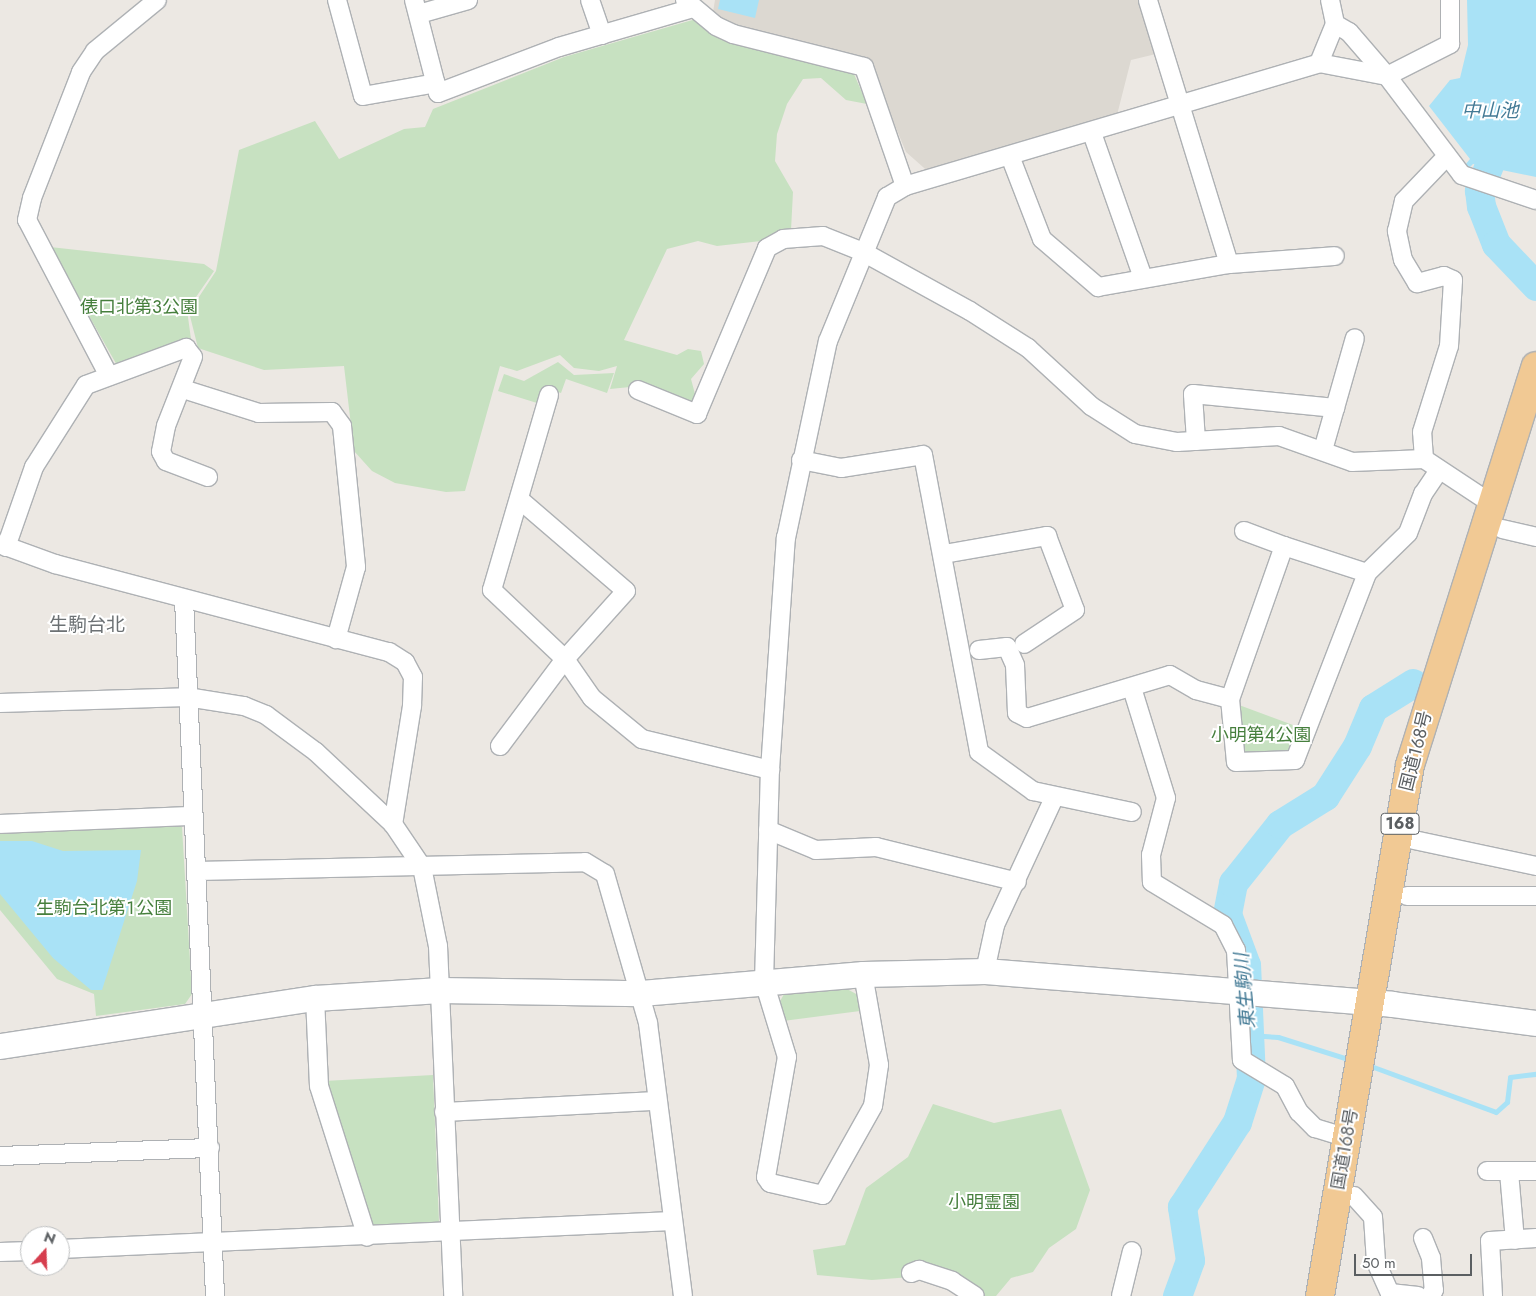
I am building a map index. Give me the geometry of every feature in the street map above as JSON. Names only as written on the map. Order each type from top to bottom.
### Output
[{"type":"highway","name":"国道168号","points":[[1338,1296],[1382,1004],[1410,764],[1536,366]]},
{"type":"highway","name":"国道168号","points":[[1320,1296],[1346,1138],[1382,1004],[1407,896],[1414,840],[1432,751],[1536,424]]},
{"type":"street","points":[[109,376],[28,220],[32,198],[81,72],[114,32],[157,0]]},
{"type":"street","points":[[337,0],[363,96],[436,84]]},
{"type":"street","points":[[468,0],[416,7],[438,93],[452,90],[689,4],[733,34],[864,67],[905,186]]},
{"type":"street","points":[[590,0],[602,35]]},
{"type":"street","points":[[1319,63],[1335,24],[1330,0]]},
{"type":"street","points":[[863,974],[879,1065],[873,1106],[823,1195],[770,1183],[766,1177],[787,1057],[764,982],[770,770],[786,538],[801,460],[828,341],[887,197],[905,186],[1092,133],[1319,63],[1386,76],[1450,44],[1450,0]]},
{"type":"street","points":[[1151,1],[1229,264]]},
{"type":"street","points":[[1335,24],[1349,32],[1386,76],[1462,175],[1475,183],[1536,200]]},
{"type":"street","points":[[1092,133],[1143,278]]},
{"type":"street","points":[[1010,156],[1031,216],[1042,239],[1062,260],[1098,287],[1229,264],[1335,256]]},
{"type":"street","points":[[1447,156],[1404,201],[1397,231],[1404,260],[1417,283],[1444,276],[1453,280],[1449,346],[1422,432],[1424,459],[1438,472],[1492,504]]},
{"type":"street","points":[[638,390],[697,414],[767,248],[776,242],[823,236],[863,252],[1028,348],[1091,406],[1135,434],[1196,441],[1279,436],[1323,450],[1352,462],[1424,459]]},
{"type":"street","points":[[1323,450],[1355,338]]},
{"type":"street","points":[[208,477],[166,461],[161,452],[166,426],[183,389],[193,357],[186,348],[86,385],[50,436],[3,545],[184,598],[336,640],[389,652],[405,662],[412,677],[412,706],[393,824]]},
{"type":"street","points":[[183,389],[260,414],[332,412],[342,426],[356,567],[336,640]]},
{"type":"street","points":[[1196,441],[1193,394],[1335,408]]},
{"type":"street","points":[[549,395],[492,590],[565,659],[592,698],[642,739],[770,770]]},
{"type":"street","points":[[801,460],[841,468],[923,455],[944,554],[980,752],[1033,791],[1054,798],[1132,812]]},
{"type":"street","points":[[1284,546],[1230,699],[1236,762],[1294,760],[1367,573],[1408,533],[1423,494],[1438,472]]},
{"type":"street","points":[[500,746],[565,659],[626,591],[519,499]]},
{"type":"street","points":[[1502,529],[1536,537]]},
{"type":"street","points":[[1244,531],[1367,573]]},
{"type":"street","points":[[944,554],[1047,536],[1075,610],[1024,644]]},
{"type":"street","points":[[184,598],[192,816],[197,871],[215,1296]]},
{"type":"street","points":[[979,650],[1007,646],[1016,665],[1017,713],[1026,718],[1170,676],[1196,690],[1230,699]]},
{"type":"street","points":[[1132,688],[1166,798],[1150,861],[1152,882],[1223,925],[1236,950],[1242,1060],[1285,1086],[1299,1112],[1314,1128],[1346,1138]]},
{"type":"street","points":[[0,703],[187,697],[244,706],[266,715],[316,752],[393,824],[422,867],[437,937],[453,1296]]},
{"type":"street","points":[[985,971],[995,925],[1017,882],[1054,798]]},
{"type":"street","points":[[0,824],[192,816]]},
{"type":"street","points":[[768,830],[816,850],[876,847],[1017,882]]},
{"type":"street","points":[[1414,840],[1536,866]]},
{"type":"street","points":[[197,871],[585,862],[605,874],[641,993],[684,1296]]},
{"type":"street","points":[[1407,896],[1536,896]]},
{"type":"street","points":[[0,1046],[315,998],[440,990],[641,993],[863,974],[985,971],[1382,1004],[1536,1023]]},
{"type":"street","points":[[315,998],[319,1086],[367,1237]]},
{"type":"street","points":[[444,1112],[657,1101]]},
{"type":"street","points":[[0,1156],[210,1148]]},
{"type":"street","points":[[1487,1172],[1536,1170]]},
{"type":"street","points":[[1509,1172],[1514,1240]]},
{"type":"street","points":[[1354,1196],[1373,1217],[1376,1262],[1390,1293],[1418,1296]]},
{"type":"street","points":[[70,1250],[367,1237],[672,1220]]},
{"type":"street","points":[[1423,1238],[1431,1258],[1434,1290],[1430,1296]]},
{"type":"street","points":[[1493,1296],[1490,1241],[1536,1238]]},
{"type":"street","points":[[0,1252],[20,1251]]},
{"type":"street","points":[[1121,1296],[1132,1251]]},
{"type":"street","points":[[911,1273],[919,1270],[952,1281],[975,1296]]},
{"type":"shaded area","points":[[715,0],[1140,0],[1156,54],[1131,60],[1117,115],[932,175],[906,152],[871,68],[729,24],[713,12]]},
{"type":"green space","points":[[696,19],[719,37],[841,65],[854,74],[867,104],[846,100],[821,78],[803,79],[787,104],[777,134],[775,161],[793,192],[791,230],[761,241],[717,246],[698,241],[667,249],[624,340],[677,355],[688,349],[701,351],[704,364],[691,379],[695,394],[692,407],[640,386],[610,389],[617,366],[599,371],[574,368],[560,355],[517,371],[500,366],[465,491],[446,492],[395,483],[372,471],[354,451],[344,366],[264,370],[198,348],[189,312],[216,271],[239,150],[315,121],[339,159],[404,129],[425,127],[433,109],[564,57]]},
{"type":"green space","name":"俵口北第3公園","points":[[50,247],[204,264],[214,271],[187,310],[191,339],[118,367]]},
{"type":"green space","points":[[558,362],[574,375],[614,373],[607,393],[566,379],[561,393],[543,387],[537,403],[498,391],[504,374],[524,381]]},
{"type":"green space","name":"小明第4公園","points":[[1239,705],[1301,728],[1291,751],[1242,752]]},
{"type":"green space","name":"生駒台北第１公園","points":[[176,823],[182,827],[192,994],[185,1004],[96,1016],[94,994],[57,979],[0,910],[0,831]]},
{"type":"green space","points":[[847,989],[858,995],[860,1011],[783,1021],[778,1005],[784,994]]},
{"type":"green space","points":[[433,1075],[439,1222],[435,1228],[372,1226],[324,1081]]},
{"type":"green space","name":"小明霊園","points":[[933,1104],[994,1123],[1061,1109],[1090,1190],[1076,1229],[1049,1248],[1033,1272],[1011,1278],[996,1296],[985,1296],[950,1274],[872,1280],[817,1275],[813,1250],[845,1245],[866,1188],[908,1157]]},
{"type":"water","points":[[720,0],[759,0],[755,18],[718,9]]},
{"type":"water","name":"中山池","points":[[1467,0],[1536,0],[1536,177],[1473,164],[1468,169],[1465,165],[1470,159],[1429,106],[1450,80],[1460,78],[1468,45]]},
{"type":"water","points":[[0,841],[32,841],[63,851],[141,850],[137,881],[102,990],[91,990],[53,958],[0,894]]},
{"type":"waterway","name":"東生駒川","points":[[1503,130],[1479,190],[1481,206],[1496,244],[1536,286]]},
{"type":"waterway","name":"東生駒川","points":[[1177,1296],[1190,1260],[1182,1207],[1237,1122],[1251,1078],[1246,965],[1227,914],[1233,883],[1280,824],[1325,796],[1357,746],[1373,708],[1413,683]]},
{"type":"waterway","points":[[1249,1035],[1278,1037],[1351,1060]]},
{"type":"waterway","points":[[1368,1065],[1496,1112],[1507,1102],[1510,1077],[1536,1074]]},
{"type":"district","name":"生駒台北","points":[[87,625]]}]
